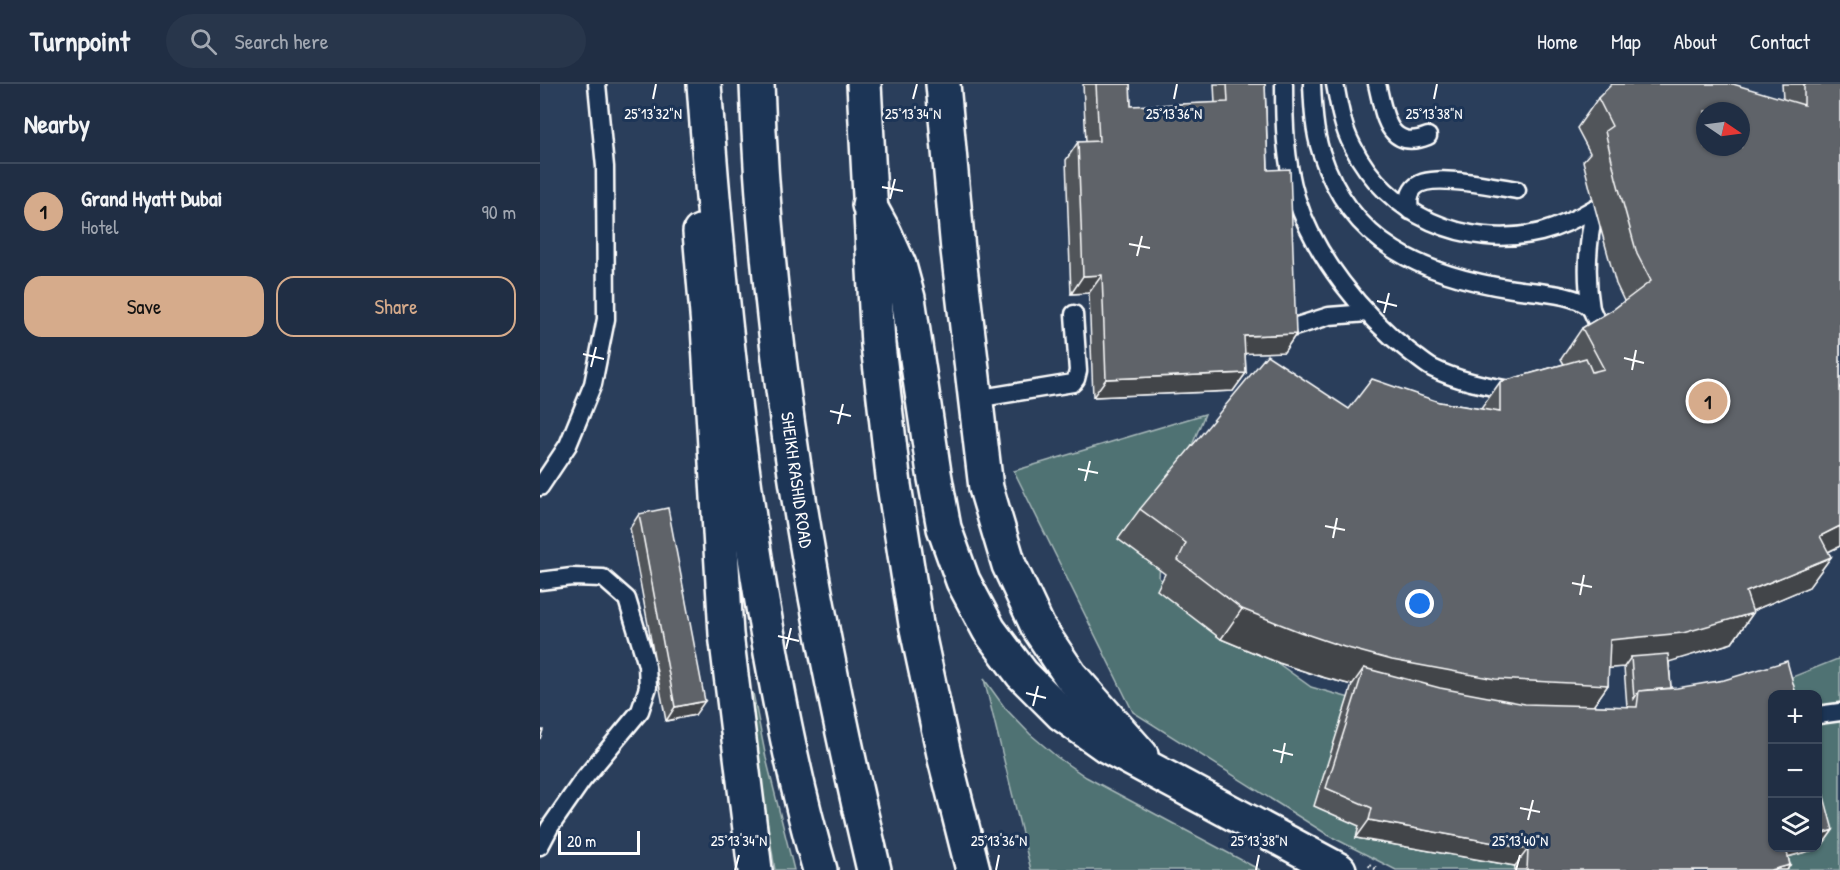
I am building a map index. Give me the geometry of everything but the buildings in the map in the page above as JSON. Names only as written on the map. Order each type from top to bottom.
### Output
[{"type":"main road","points":[[691,84],[694,170],[708,326],[726,634],[755,870]]},
{"type":"main road","points":[[704,84],[720,282],[751,532],[782,712],[820,870]]},
{"type":"main road","name":"SHEIKH RASHID ROAD","points":[[757,84],[770,274],[789,434],[814,594],[846,752],[874,870]]},
{"type":"main road","points":[[864,84],[878,345],[894,485],[921,646],[945,759],[973,870]]},
{"type":"main road","points":[[947,88],[975,399],[986,488],[1009,565],[1033,617],[1070,675],[1156,772]]},
{"type":"main road","points":[[869,205],[899,265],[908,298],[934,473],[945,528],[963,581],[989,630],[1022,675],[1054,706],[1107,746],[1350,865]]},
{"type":"lane","points":[[540,487],[568,445],[593,384],[606,319],[605,167],[597,84]]},
{"type":"lane","points":[[1284,84],[1287,155],[1297,198],[1336,276],[1367,313],[1393,338],[1431,368],[1471,382],[1515,391]]},
{"type":"lane","points":[[1303,84],[1305,96],[1314,108]]},
{"type":"lane","points":[[1312,84],[1320,150],[1334,185],[1355,216],[1382,243],[1414,263],[1449,275],[1482,284],[1574,299],[1594,315],[1586,269],[1587,249],[1595,208],[1573,221],[1540,232],[1506,236],[1471,234],[1438,225],[1410,211],[1391,198],[1369,174],[1352,145],[1340,114],[1335,84]]},
{"type":"lane","points":[[1377,84],[1385,121],[1392,132],[1402,139],[1416,141],[1428,136]]},
{"type":"lane","points":[[1410,211],[1409,200],[1414,188],[1423,182],[1444,180],[1517,189]]},
{"type":"lane","points":[[1258,336],[1283,331],[1329,316],[1367,313]]},
{"type":"lane","points":[[975,399],[1073,383],[1078,371],[1074,314]]},
{"type":"lane","points":[[540,581],[572,577],[603,578],[627,598],[647,664],[648,687],[640,711],[582,781],[550,827],[540,846]]},
{"type":"lane","points":[[1822,714],[1840,712]]},
{"type":"path","points":[[1350,865],[1378,870]]},
{"type":"green space","points":[[1205,414],[1163,515],[1159,578],[1311,687],[1501,741],[1752,693],[1840,658],[1840,870],[1396,870],[1328,835],[1133,712],[1014,471]]},
{"type":"green space","points":[[984,679],[1005,708],[1057,757],[1086,777],[1260,870],[1031,870]]},
{"type":"green space","points":[[747,693],[753,693],[766,758],[794,870],[775,870]]},
{"type":"place","name":"Grand Hyatt Dubai","points":[[1708,401]]}]
